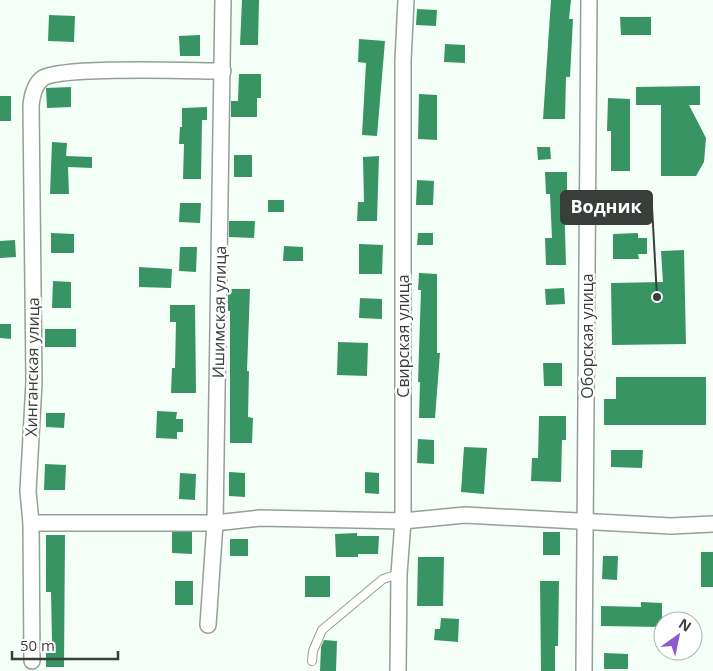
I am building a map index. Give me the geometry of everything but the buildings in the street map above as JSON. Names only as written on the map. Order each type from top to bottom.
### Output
[{"type":"street","name":"Ишимская улица","points":[[208,624],[215,523],[223,0]]},
{"type":"street","name":"Свирская улица","points":[[398,671],[399,574],[403,521],[403,60],[406,0]]},
{"type":"street","name":"Оборская улица","points":[[584,671],[589,0]]},
{"type":"street","name":"Хинганская улица","points":[[32,661],[31,523],[28,491],[34,382],[32,93],[38,82],[45,77],[71,73],[223,71]]},
{"type":"street","points":[[31,523],[215,523],[260,518],[403,521],[465,515],[671,526],[713,524]]},
{"type":"lane","points":[[312,661],[313,651],[322,630],[382,579],[399,574]]},
{"type":"place","name":"Водник","points":[[657,297]]}]
